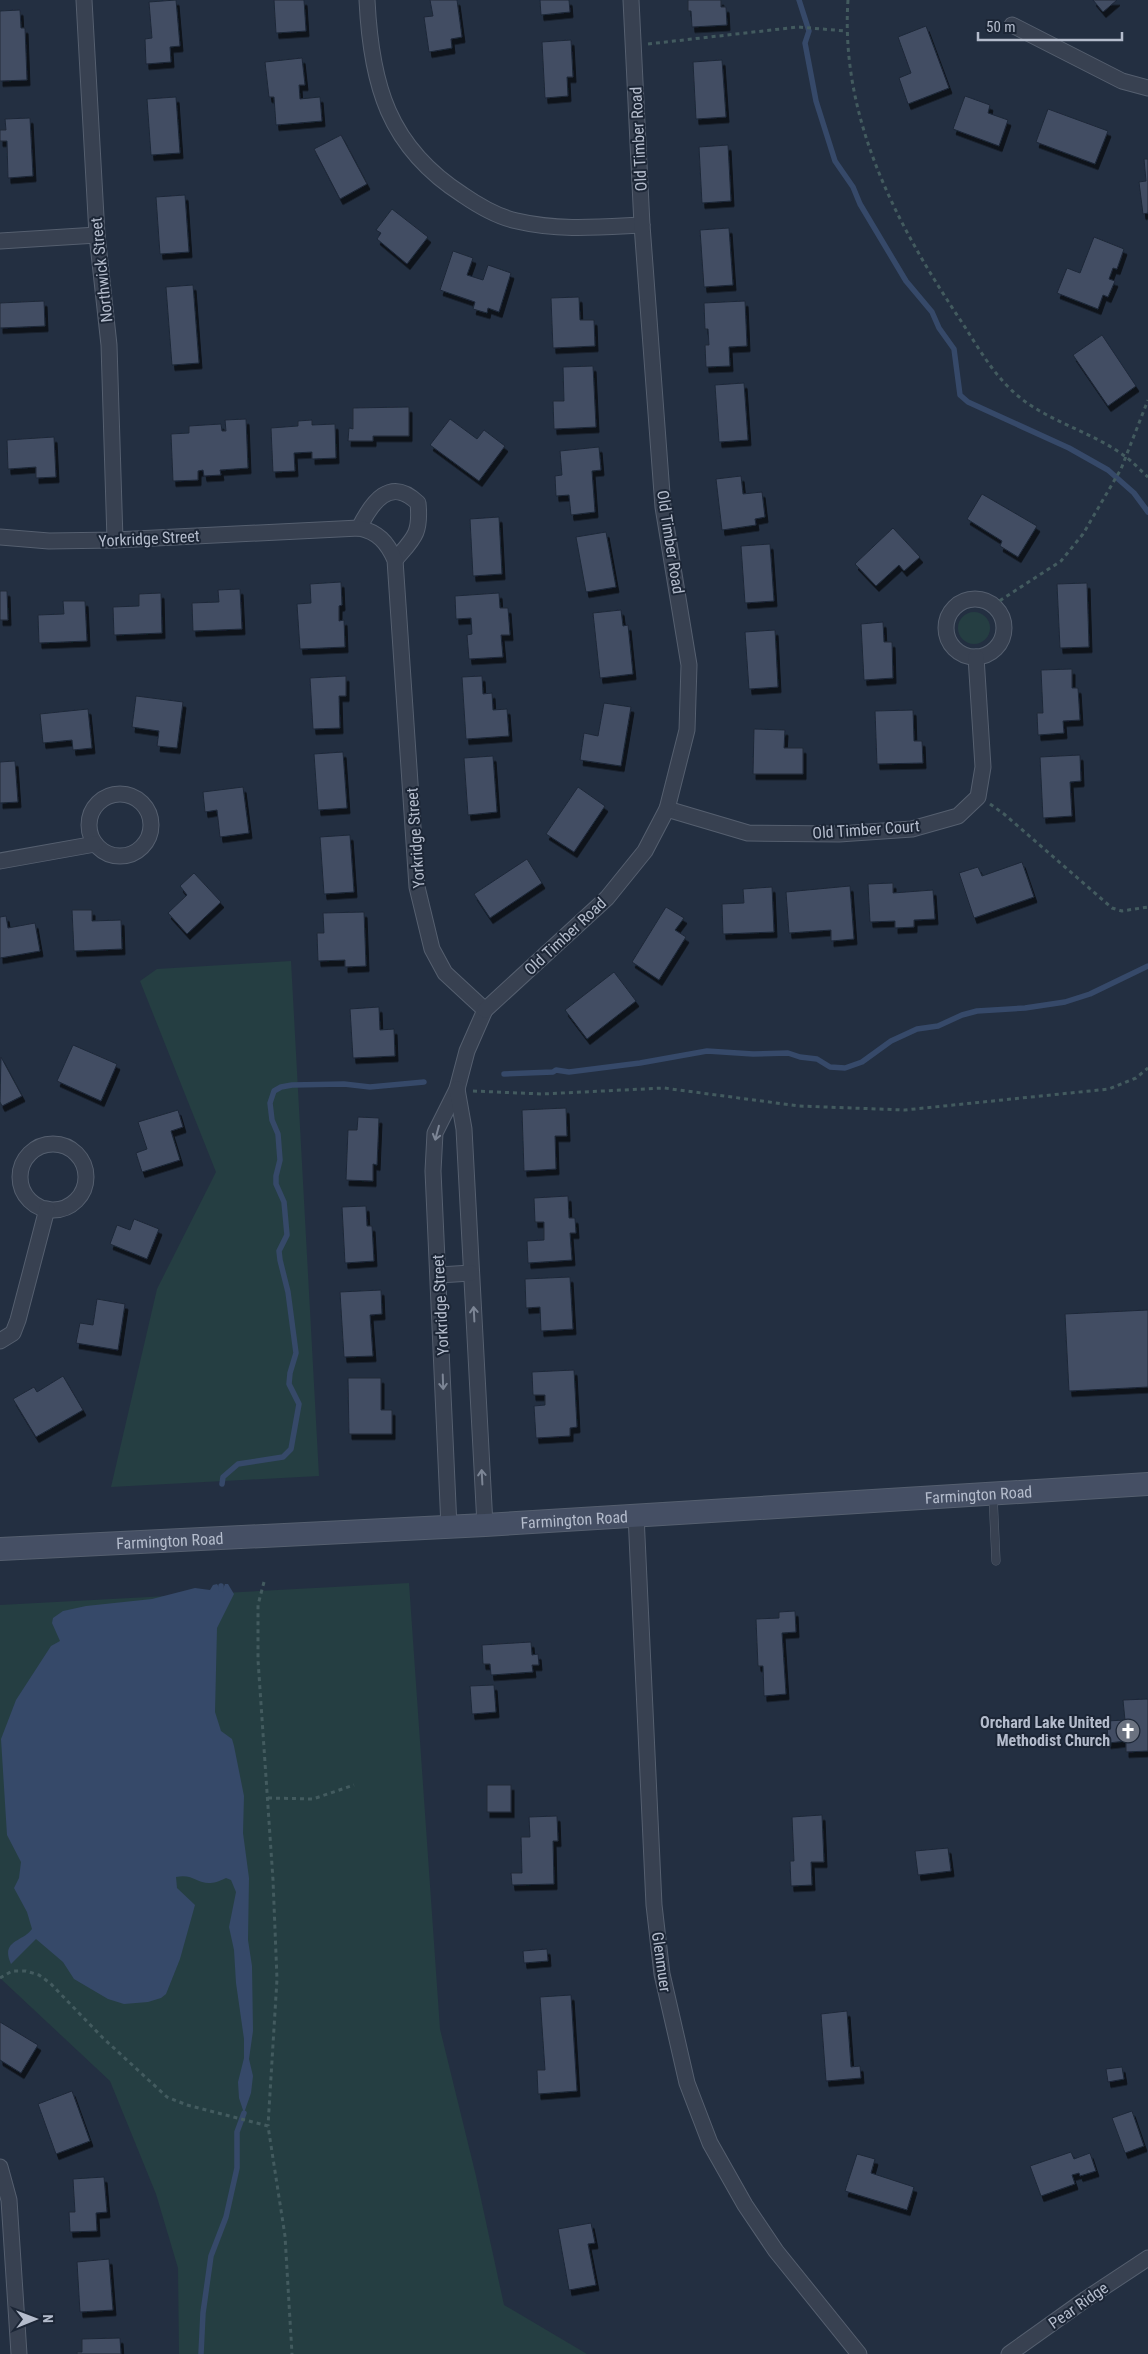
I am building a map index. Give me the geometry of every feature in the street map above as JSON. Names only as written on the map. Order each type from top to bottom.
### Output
[{"type":"street","name":"Northwick Street","points":[[84,0],[96,235],[109,346],[115,540]]},
{"type":"street","points":[[366,0],[369,42],[382,98],[402,138],[438,178],[476,204],[515,220],[547,226],[576,228],[642,225]]},
{"type":"street","name":"Old Timber Road","points":[[485,1010],[607,898],[645,851],[667,809],[687,730],[689,665],[663,507],[642,225],[631,0]]},
{"type":"street","points":[[1012,25],[1122,81],[1148,88]]},
{"type":"street","points":[[0,241],[96,235]]},
{"type":"street","points":[[359,528],[368,509],[383,495],[394,492],[409,494],[418,503],[420,523],[414,538],[395,560]]},
{"type":"street","name":"Yorkridge Street","points":[[0,537],[49,541],[115,540],[359,528],[371,530],[389,546],[395,560],[417,887],[432,949],[445,973],[485,1010],[467,1051],[457,1089],[435,1133],[432,1170],[449,1527]]},
{"type":"street","points":[[976,599],[993,605],[1003,622],[1001,640],[996,648],[988,654],[976,657],[960,653],[948,638],[946,629],[947,619],[951,611],[967,600],[976,599]]},
{"type":"street","points":[[976,657],[983,768],[978,797]]},
{"type":"street","points":[[124,794],[136,799],[145,807],[150,818],[150,830],[146,842],[138,851],[127,856],[115,856],[104,852],[95,844],[89,833],[89,821],[93,809],[101,800],[112,795],[124,794]]},
{"type":"street","name":"Old Timber Court","points":[[667,809],[748,833],[839,834],[912,829],[958,816],[978,797]]},
{"type":"street","points":[[0,861],[95,844]]},
{"type":"street","name":"Yorkridge Street","points":[[457,1089],[464,1129],[485,1525]]},
{"type":"street","points":[[47,1144],[60,1144],[72,1149],[81,1158],[85,1170],[86,1183],[81,1195],[72,1204],[60,1209],[47,1209],[35,1204],[26,1195],[21,1183],[21,1170],[26,1158],[35,1149],[47,1144]]},
{"type":"street","points":[[0,1341],[13,1333],[18,1320],[47,1209]]},
{"type":"street","points":[[438,1275],[472,1273]]},
{"type":"street","name":"Farmington Road","points":[[0,1549],[485,1525],[1148,1484]]},
{"type":"street","name":"Glenmuer","points":[[636,1516],[654,1905],[660,1960],[687,2083],[710,2143],[745,2205],[776,2251],[858,2354]]},
{"type":"street","points":[[0,2167],[9,2200],[19,2354]]},
{"type":"street","name":"Pear Ridge","points":[[1009,2354],[1148,2258]]},
{"type":"lane","points":[[992,1494],[996,1561]]},
{"type":"path","points":[[848,0],[846,30],[850,73],[859,121],[899,219],[930,274],[990,367],[1019,397],[1125,456],[1148,478]]},
{"type":"path","points":[[633,46],[798,27],[846,30]]},
{"type":"path","points":[[993,605],[1061,561],[1083,534],[1110,490],[1148,400]]},
{"type":"path","points":[[978,797],[1004,814],[1112,908],[1122,911],[1148,907]]},
{"type":"path","points":[[457,1089],[542,1094],[664,1088],[799,1106],[906,1110],[976,1105],[1109,1089],[1136,1078],[1148,1068]]},
{"type":"path","points":[[264,1582],[258,1605],[258,1660],[268,1798],[277,1979],[268,2126],[285,2236],[292,2354]]},
{"type":"path","points":[[268,1798],[313,1800],[354,1785]]},
{"type":"path","points":[[0,1978],[12,1971],[26,1971],[38,1975],[50,1983],[103,2038],[167,2097],[187,2105],[268,2126]]},
{"type":"green space","points":[[974,612],[980,613],[985,617],[989,622],[989,634],[985,639],[980,643],[974,644],[968,643],[963,639],[959,634],[958,628],[959,622],[963,617],[968,613]]},
{"type":"green space","points":[[291,961],[319,1476],[111,1487],[157,1289],[216,1172],[140,981],[157,969]]},
{"type":"green space","points":[[409,1583],[440,2029],[476,2176],[504,2305],[587,2354],[179,2354],[178,2268],[156,2194],[110,2081],[0,1978],[0,1605]]},
{"type":"water","points":[[217,1584],[220,1589],[223,1589],[225,1584],[228,1584],[234,1594],[217,1628],[215,1712],[221,1731],[232,1739],[234,1746],[244,1796],[243,1833],[249,1878],[248,1940],[252,1966],[253,2031],[249,2059],[253,2076],[251,2093],[244,2113],[239,2098],[238,2082],[244,2058],[244,2039],[236,1983],[234,1950],[229,1927],[236,1892],[231,1880],[226,1878],[217,1882],[204,1883],[189,1877],[176,1877],[177,1888],[195,1905],[180,1959],[166,1994],[161,1998],[148,2002],[124,2004],[108,1999],[74,1979],[63,1962],[36,1939],[11,1964],[8,1956],[10,1946],[32,1929],[27,1912],[14,1888],[19,1878],[21,1862],[7,1835],[1,1739],[16,1700],[51,1646],[60,1641],[52,1623],[53,1618],[63,1611],[86,1606],[152,1599],[195,1588],[210,1590],[213,1585]]},
{"type":"building","points":[[176,0],[180,46],[170,47],[171,62],[146,64],[145,39],[152,38],[149,2]]},
{"type":"building","points":[[274,0],[304,0],[306,31],[276,33]]},
{"type":"building","points":[[430,0],[457,0],[462,37],[451,39],[452,48],[429,52],[424,17],[433,16]]},
{"type":"building","points":[[540,0],[569,0],[570,12],[541,15]]},
{"type":"building","points":[[688,0],[721,0],[721,7],[726,7],[727,25],[692,27],[691,11],[688,11]]},
{"type":"building","points":[[1093,0],[1117,0],[1103,12]]},
{"type":"building","points":[[20,10],[21,28],[25,28],[27,80],[0,81],[0,11]]},
{"type":"building","points":[[926,26],[949,88],[908,104],[899,78],[911,73],[898,37]]},
{"type":"building","points":[[571,40],[573,77],[567,77],[568,96],[545,98],[542,42]]},
{"type":"building","points":[[302,58],[305,85],[299,85],[300,99],[320,97],[322,121],[276,125],[274,97],[269,97],[265,62]]},
{"type":"building","points":[[722,60],[726,117],[696,119],[693,62]]},
{"type":"building","points":[[965,96],[990,105],[988,113],[1008,120],[999,146],[953,129]]},
{"type":"building","points":[[176,97],[180,153],[151,155],[147,99]]},
{"type":"building","points":[[1048,109],[1108,131],[1095,164],[1036,142]]},
{"type":"building","points":[[30,118],[33,176],[8,178],[7,141],[0,141],[0,130],[6,130],[5,119]]},
{"type":"building","points":[[341,135],[367,184],[340,199],[314,149]]},
{"type":"building","points":[[728,145],[731,201],[702,203],[699,147]]},
{"type":"building","points":[[1144,159],[1148,159],[1148,213],[1143,214],[1139,182],[1146,181]]},
{"type":"building","points":[[185,195],[189,252],[160,254],[156,197]]},
{"type":"building","points":[[392,209],[428,237],[407,264],[377,239],[381,233],[376,230]]},
{"type":"building","points":[[729,228],[733,285],[704,287],[700,230]]},
{"type":"building","points":[[1094,237],[1124,249],[1117,269],[1113,268],[1109,279],[1115,281],[1108,297],[1103,295],[1098,309],[1057,293],[1067,268],[1080,273]]},
{"type":"building","points":[[453,251],[473,258],[467,275],[483,280],[488,265],[511,273],[499,312],[488,308],[487,313],[473,309],[475,302],[440,290]]},
{"type":"building","points":[[193,285],[199,363],[172,365],[166,287]]},
{"type":"building","points":[[579,297],[580,320],[594,320],[595,346],[553,348],[551,298]]},
{"type":"building","points":[[44,301],[45,326],[0,328],[0,303]]},
{"type":"building","points":[[745,301],[747,346],[729,347],[730,366],[706,367],[705,345],[709,345],[708,329],[705,329],[704,303]]},
{"type":"building","points":[[1102,335],[1136,386],[1108,406],[1073,355]]},
{"type":"building","points":[[593,366],[596,427],[554,429],[553,401],[564,401],[563,367]]},
{"type":"building","points":[[744,383],[748,440],[719,442],[715,385]]},
{"type":"building","points":[[409,407],[409,436],[373,436],[373,441],[348,441],[349,428],[353,429],[353,408]]},
{"type":"building","points":[[246,419],[248,468],[220,470],[221,475],[204,476],[203,470],[198,471],[198,480],[173,481],[171,434],[189,433],[189,426],[221,424],[222,431],[226,431],[225,420]]},
{"type":"building","points":[[450,419],[477,439],[484,430],[505,446],[479,481],[430,445]]},
{"type":"building","points":[[312,420],[312,425],[335,424],[336,458],[312,459],[312,452],[294,453],[295,471],[273,472],[271,428],[298,426],[298,421]]},
{"type":"building","points":[[54,437],[56,477],[36,478],[36,467],[8,469],[7,440]]},
{"type":"building","points":[[599,447],[601,470],[592,471],[595,512],[571,515],[569,495],[556,496],[555,476],[562,475],[560,451]]},
{"type":"building","points":[[741,476],[743,494],[762,492],[765,517],[755,519],[756,525],[722,530],[716,479]]},
{"type":"building","points":[[982,494],[1037,526],[1018,557],[1000,546],[1002,541],[967,519]]},
{"type":"building","points":[[499,517],[502,574],[473,576],[470,519]]},
{"type":"building","points":[[893,528],[920,557],[904,571],[899,565],[876,586],[855,564]]},
{"type":"building","points":[[606,532],[616,587],[586,592],[576,537]]},
{"type":"building","points":[[770,544],[774,601],[745,603],[741,546]]},
{"type":"building","points":[[341,582],[342,605],[339,606],[339,621],[344,620],[345,647],[300,649],[297,604],[311,603],[310,584]]},
{"type":"building","points":[[1087,583],[1089,647],[1060,648],[1057,584]]},
{"type":"building","points":[[240,589],[242,629],[193,631],[192,603],[219,602],[218,590]]},
{"type":"building","points":[[0,591],[7,591],[8,620],[0,620]]},
{"type":"building","points":[[161,593],[162,633],[114,635],[113,607],[139,606],[139,594]]},
{"type":"building","points":[[499,593],[500,608],[508,608],[510,635],[501,635],[503,657],[469,659],[467,635],[472,634],[471,618],[456,619],[455,596]]},
{"type":"building","points":[[63,601],[85,601],[87,641],[39,643],[38,615],[64,614]]},
{"type":"building","points":[[621,610],[623,626],[628,625],[633,674],[600,678],[593,613]]},
{"type":"building","points":[[883,622],[884,642],[892,642],[893,678],[864,680],[861,624]]},
{"type":"building","points":[[775,630],[778,687],[749,689],[745,632]]},
{"type":"building","points":[[1072,669],[1072,688],[1078,688],[1080,720],[1063,721],[1064,733],[1038,735],[1037,713],[1043,713],[1041,670]]},
{"type":"building","points":[[346,676],[346,696],[339,696],[340,728],[313,729],[310,678]]},
{"type":"building","points":[[482,676],[483,694],[492,693],[493,710],[507,709],[509,736],[466,739],[462,677]]},
{"type":"building","points":[[136,696],[183,702],[177,748],[157,746],[159,731],[132,727]]},
{"type":"building","points":[[604,703],[631,707],[621,766],[580,760],[584,733],[598,736]]},
{"type":"building","points":[[88,709],[92,748],[73,750],[72,740],[43,743],[40,714]]},
{"type":"building","points":[[913,710],[914,741],[922,741],[923,763],[877,764],[875,711]]},
{"type":"building","points":[[754,729],[785,730],[784,748],[803,748],[803,774],[753,774]]},
{"type":"building","points":[[343,752],[347,808],[318,810],[314,754]]},
{"type":"building","points":[[1080,755],[1081,781],[1070,782],[1072,816],[1043,818],[1040,757]]},
{"type":"building","points":[[493,756],[497,812],[468,815],[464,758]]},
{"type":"building","points":[[15,761],[18,802],[0,803],[0,762]]},
{"type":"building","points":[[243,787],[249,833],[220,837],[217,810],[205,812],[203,792]]},
{"type":"building","points":[[578,787],[605,806],[574,852],[546,834]]},
{"type":"building","points":[[350,835],[354,892],[324,894],[320,837]]},
{"type":"building","points":[[527,859],[542,883],[490,918],[474,894]]},
{"type":"building","points":[[1022,862],[1034,897],[974,918],[959,873],[978,867],[982,876]]},
{"type":"building","points":[[194,873],[221,902],[187,934],[168,913],[187,895],[180,886]]},
{"type":"building","points":[[893,883],[893,893],[933,890],[935,919],[914,920],[914,927],[895,928],[895,921],[870,922],[868,884]]},
{"type":"building","points":[[850,886],[854,939],[831,941],[831,930],[789,933],[786,892]]},
{"type":"building","points":[[772,887],[774,932],[723,934],[722,904],[744,903],[743,889]]},
{"type":"building","points":[[666,907],[684,918],[675,930],[686,937],[659,980],[632,962]]},
{"type":"building","points":[[72,910],[92,910],[92,921],[121,920],[122,949],[74,951]]},
{"type":"building","points":[[364,912],[366,966],[345,967],[345,960],[318,961],[317,933],[324,933],[323,913]]},
{"type":"building","points":[[6,916],[8,928],[35,923],[40,951],[0,958],[0,917]]},
{"type":"building","points":[[614,972],[636,1001],[587,1039],[565,1010]]},
{"type":"building","points":[[379,1007],[380,1030],[394,1029],[395,1056],[353,1058],[350,1009]]},
{"type":"building","points":[[73,1045],[117,1064],[101,1101],[57,1081]]},
{"type":"building","points":[[1,1057],[22,1096],[2,1106],[0,1102]]},
{"type":"building","points":[[566,1108],[567,1136],[555,1136],[556,1169],[524,1171],[522,1110]]},
{"type":"building","points":[[178,1110],[183,1127],[171,1131],[180,1160],[142,1172],[136,1153],[147,1149],[138,1122]]},
{"type":"building","points":[[358,1117],[379,1118],[377,1165],[373,1164],[373,1181],[346,1180],[348,1130],[357,1130]]},
{"type":"building","points":[[568,1196],[569,1218],[575,1218],[576,1233],[570,1233],[572,1260],[528,1263],[527,1241],[544,1240],[544,1222],[535,1222],[534,1198]]},
{"type":"building","points":[[366,1206],[367,1226],[372,1226],[374,1261],[345,1263],[342,1207]]},
{"type":"building","points":[[134,1219],[159,1229],[147,1259],[110,1244],[117,1225],[130,1230]]},
{"type":"building","points":[[570,1277],[573,1329],[541,1331],[540,1307],[526,1308],[525,1279]]},
{"type":"building","points":[[381,1290],[382,1314],[370,1315],[373,1356],[344,1357],[340,1292]]},
{"type":"building","points":[[97,1299],[125,1304],[118,1350],[76,1343],[80,1323],[93,1325]]},
{"type":"building","points":[[1148,1310],[1148,1387],[1069,1391],[1065,1314]]},
{"type":"building","points":[[574,1370],[577,1427],[570,1428],[570,1436],[536,1438],[534,1406],[545,1405],[545,1395],[533,1395],[532,1372]]},
{"type":"building","points":[[63,1376],[83,1410],[36,1437],[13,1399],[34,1387],[37,1392]]},
{"type":"building","points":[[348,1378],[381,1378],[381,1410],[392,1410],[392,1434],[349,1434]]},
{"type":"building","points":[[795,1611],[796,1632],[782,1633],[786,1694],[764,1696],[763,1666],[758,1666],[756,1619],[779,1618],[779,1612]]},
{"type":"building","points":[[531,1642],[532,1655],[538,1654],[539,1665],[532,1665],[533,1672],[491,1675],[490,1664],[483,1664],[482,1645]]},
{"type":"building","points":[[494,1685],[496,1712],[472,1714],[470,1686]]},
{"type":"building","name":"Orchard Lake United Methodist Church","points":[[1148,1699],[1148,1751],[1126,1752],[1126,1741],[1108,1743],[1107,1721],[1125,1720],[1123,1700]]},
{"type":"building","points":[[487,1785],[511,1785],[511,1812],[487,1812]]},
{"type":"building","points":[[822,1815],[824,1862],[811,1862],[812,1885],[791,1886],[790,1861],[794,1861],[792,1817]]},
{"type":"building","points":[[557,1816],[558,1841],[553,1841],[554,1884],[512,1885],[511,1873],[522,1873],[521,1837],[530,1837],[529,1817]]},
{"type":"building","points":[[948,1848],[951,1871],[918,1875],[915,1851]]},
{"type":"building","points":[[547,1949],[548,1961],[524,1963],[523,1951]]},
{"type":"building","points":[[571,1995],[577,2091],[538,2094],[537,2070],[545,2070],[540,1997]]},
{"type":"building","points":[[847,2011],[851,2067],[860,2066],[861,2078],[826,2081],[821,2014]]},
{"type":"building","points":[[0,2022],[38,2045],[21,2073],[0,2060]]},
{"type":"building","points":[[1122,2067],[1124,2079],[1108,2082],[1106,2069]]},
{"type":"building","points":[[72,2091],[90,2141],[56,2154],[38,2104]]},
{"type":"building","points":[[1132,2111],[1144,2146],[1125,2153],[1112,2118]]},
{"type":"building","points":[[1071,2152],[1074,2159],[1090,2153],[1096,2171],[1080,2176],[1079,2173],[1072,2175],[1075,2184],[1041,2196],[1030,2166]]},
{"type":"building","points":[[857,2154],[875,2159],[871,2173],[914,2187],[907,2210],[845,2191]]},
{"type":"building","points":[[104,2177],[107,2212],[96,2213],[97,2231],[70,2232],[69,2212],[75,2212],[73,2179]]},
{"type":"building","points":[[591,2223],[595,2243],[588,2244],[596,2285],[569,2290],[558,2229]]},
{"type":"building","points":[[109,2259],[113,2310],[80,2312],[77,2262]]},
{"type":"building","points":[[120,2338],[121,2354],[77,2354],[77,2352],[82,2352],[82,2339]]},
{"type":"waterway","points":[[799,0],[809,31],[805,43],[816,101],[835,161],[853,187],[860,204],[906,281],[932,312],[939,328],[954,349],[960,395],[968,402],[1069,448],[1108,470],[1134,493],[1148,512]]},
{"type":"waterway","points":[[504,1074],[553,1072],[556,1070],[569,1072],[640,1063],[707,1051],[753,1054],[788,1053],[817,1059],[830,1067],[845,1068],[862,1062],[891,1041],[917,1029],[938,1026],[962,1015],[977,1011],[1025,1008],[1065,1002],[1090,994],[1148,966]]},
{"type":"waterway","points":[[222,1484],[223,1477],[238,1464],[283,1457],[291,1449],[299,1404],[289,1384],[296,1353],[288,1292],[279,1251],[287,1235],[284,1202],[276,1184],[280,1160],[278,1134],[272,1120],[270,1103],[274,1091],[281,1087],[292,1085],[344,1084],[370,1087],[424,1082]]},
{"type":"waterway","points":[[201,2354],[203,2313],[211,2256],[226,2217],[237,2168],[237,2132],[244,2113]]},
{"type":"place","name":"Orchard Lake United Methodist Church","points":[[1128,1731]]}]
